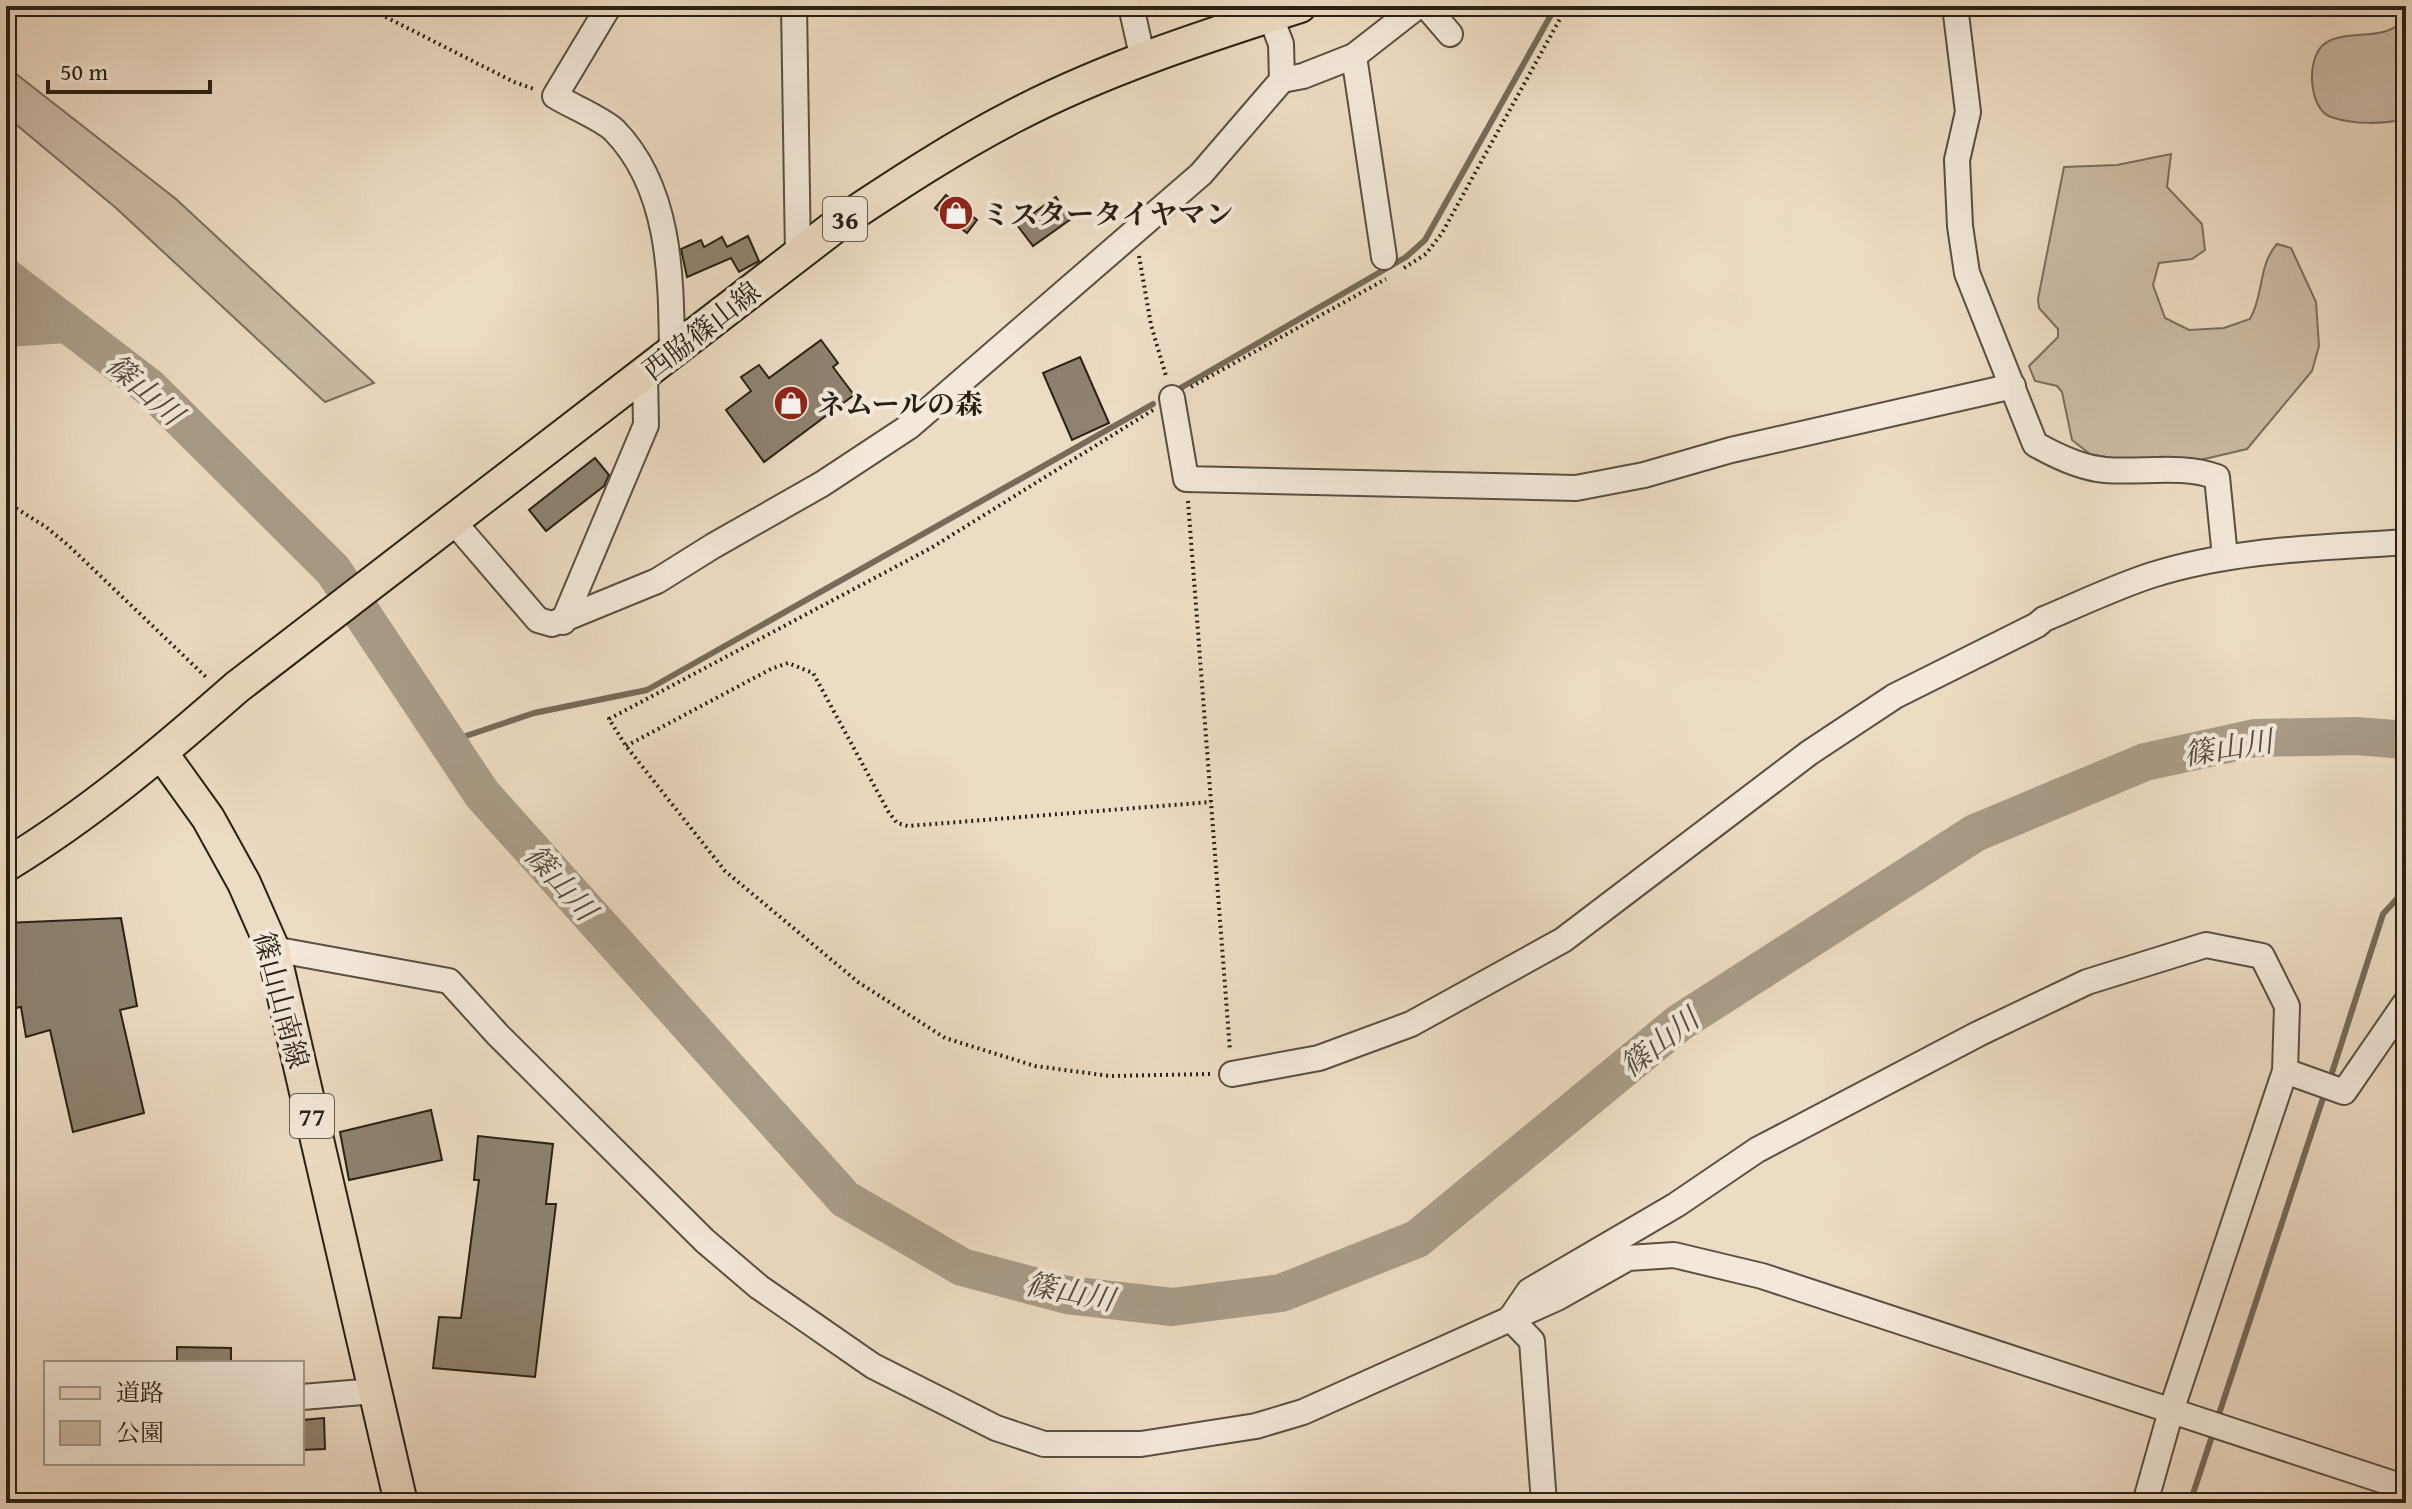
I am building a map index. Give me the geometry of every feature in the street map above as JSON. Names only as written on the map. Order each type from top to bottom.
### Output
[{"type":"main road","name":"西脇篠山線","points":[[162,754],[232,692],[842,221],[1015,115],[1143,60],[1285,11]]},
{"type":"main road","points":[[6,865],[57,834],[162,754]]},
{"type":"main road","name":"篠山山南線","points":[[162,754],[215,831],[244,883],[273,949],[401,1503]]},
{"type":"street","points":[[609,6],[555,96],[613,129],[639,165],[661,217],[671,279],[672,352]]},
{"type":"street","points":[[794,6],[798,255]]},
{"type":"street","points":[[1131,6],[1143,60]]},
{"type":"street","points":[[449,524],[538,620],[552,624],[657,581],[822,484],[910,426],[1201,174],[1282,80],[1303,76],[1354,56],[1418,6]]},
{"type":"street","points":[[1426,6],[1450,34]]},
{"type":"street","points":[[1955,6],[1968,112],[1957,160],[1967,273],[2035,444],[2056,457],[2102,470],[2200,471],[2217,477],[2225,557]]},
{"type":"street","points":[[1282,80],[1281,44],[1285,11]]},
{"type":"street","points":[[1354,56],[1384,257]]},
{"type":"street","points":[[563,622],[646,425],[645,373]]},
{"type":"street","points":[[1172,398],[1186,479],[1576,488],[1644,475],[1731,450],[2013,386]]},
{"type":"street","points":[[1232,1074],[1319,1058],[1411,1024],[1563,940],[1796,762],[1895,696],[2044,619],[2151,575],[2225,557],[2263,551],[2406,542]]},
{"type":"street","points":[[1510,1318],[1529,1291],[1676,1205],[1757,1150],[1978,1034],[2087,982],[2206,945],[2262,956],[2287,1006],[2285,1071],[2171,1411],[2145,1503]]},
{"type":"street","points":[[273,949],[449,981],[498,1035],[705,1241],[759,1287],[873,1366],[996,1428],[1044,1444],[1141,1444],[1256,1426],[1303,1412],[1557,1298],[1628,1258],[1674,1255],[1762,1276],[2406,1488]]},
{"type":"street","points":[[2285,1071],[2344,1092],[2406,1002]]},
{"type":"street","points":[[1510,1318],[1532,1341],[1544,1503]]},
{"type":"street","points":[[304,1397],[375,1391]]},
{"type":"path","points":[[364,6],[514,82],[555,96]]},
{"type":"path","points":[[1135,234],[1151,325],[1172,398],[931,548],[609,719],[626,746],[725,871],[858,982],[945,1038],[1035,1066],[1110,1076],[1232,1074],[1186,479]]},
{"type":"path","points":[[6,502],[68,545],[232,692]]},
{"type":"path","points":[[626,746],[771,669],[788,663],[813,673],[897,823],[908,826],[1211,802]]},
{"type":"green space","points":[[2406,21],[2406,119],[2359,122],[2340,120],[2324,113],[2314,96],[2312,85],[2314,62],[2323,45],[2344,36],[2383,32]]},
{"type":"green space","points":[[6,66],[176,199],[374,383],[325,402],[116,208],[6,116]]},
{"type":"green space","points":[[2171,154],[2167,187],[2202,224],[2205,250],[2192,259],[2159,263],[2153,285],[2165,318],[2189,330],[2224,328],[2250,319],[2267,261],[2277,244],[2291,248],[2316,302],[2319,346],[2312,371],[2247,449],[2166,468],[2090,454],[2072,440],[2062,392],[2057,386],[2035,381],[2029,366],[2058,337],[2058,329],[2039,308],[2038,299],[2064,167],[2117,165]]},
{"type":"building","points":[[946,195],[977,220],[967,233],[935,208]]},
{"type":"building","points":[[1056,197],[1071,219],[1033,246],[1017,225]]},
{"type":"building","points":[[748,236],[759,261],[739,272],[731,258],[687,277],[681,249],[701,240],[704,247],[722,237],[727,247]]},
{"type":"building","points":[[821,340],[838,363],[833,367],[854,395],[764,462],[726,410],[751,391],[741,377],[759,365],[769,378]]},
{"type":"building","points":[[1080,357],[1109,423],[1072,440],[1043,373]]},
{"type":"building","points":[[595,458],[609,475],[604,486],[546,531],[529,510]]},
{"type":"building","points":[[121,918],[137,1006],[120,1010],[144,1113],[73,1132],[50,1030],[26,1037],[21,1007],[6,1010],[6,923]]},
{"type":"building","points":[[431,1110],[442,1160],[349,1180],[340,1132]]},
{"type":"building","points":[[478,1136],[553,1144],[546,1204],[556,1204],[535,1377],[433,1368],[439,1317],[461,1318],[479,1180],[474,1180]]},
{"type":"building","points":[[177,1347],[231,1348],[231,1361],[177,1361]]},
{"type":"building","points":[[324,1418],[325,1449],[304,1450],[304,1420]]},
{"type":"waterway","points":[[1172,393],[1406,257],[1425,240],[1556,6]]},
{"type":"waterway","name":"篠山川","points":[[6,277],[149,387],[333,570],[482,794],[845,1199],[962,1267],[1067,1295],[1172,1307],[1281,1293],[1417,1239],[1679,1023],[1975,833],[2145,762],[2255,738],[2356,736],[2406,740]]},
{"type":"waterway","points":[[6,328],[66,324]]},
{"type":"waterway","points":[[448,742],[534,713],[647,690],[1153,404]]},
{"type":"waterway","points":[[2329,1082],[2383,914],[2406,889]]},
{"type":"waterway","points":[[2217,1420],[2325,1092]]},
{"type":"waterway","points":[[2190,1503],[2214,1430]]},
{"type":"place","name":"ミスタータイヤマン","points":[[956,213]]},
{"type":"place","name":"ネムールの森","points":[[791,403]]}]
